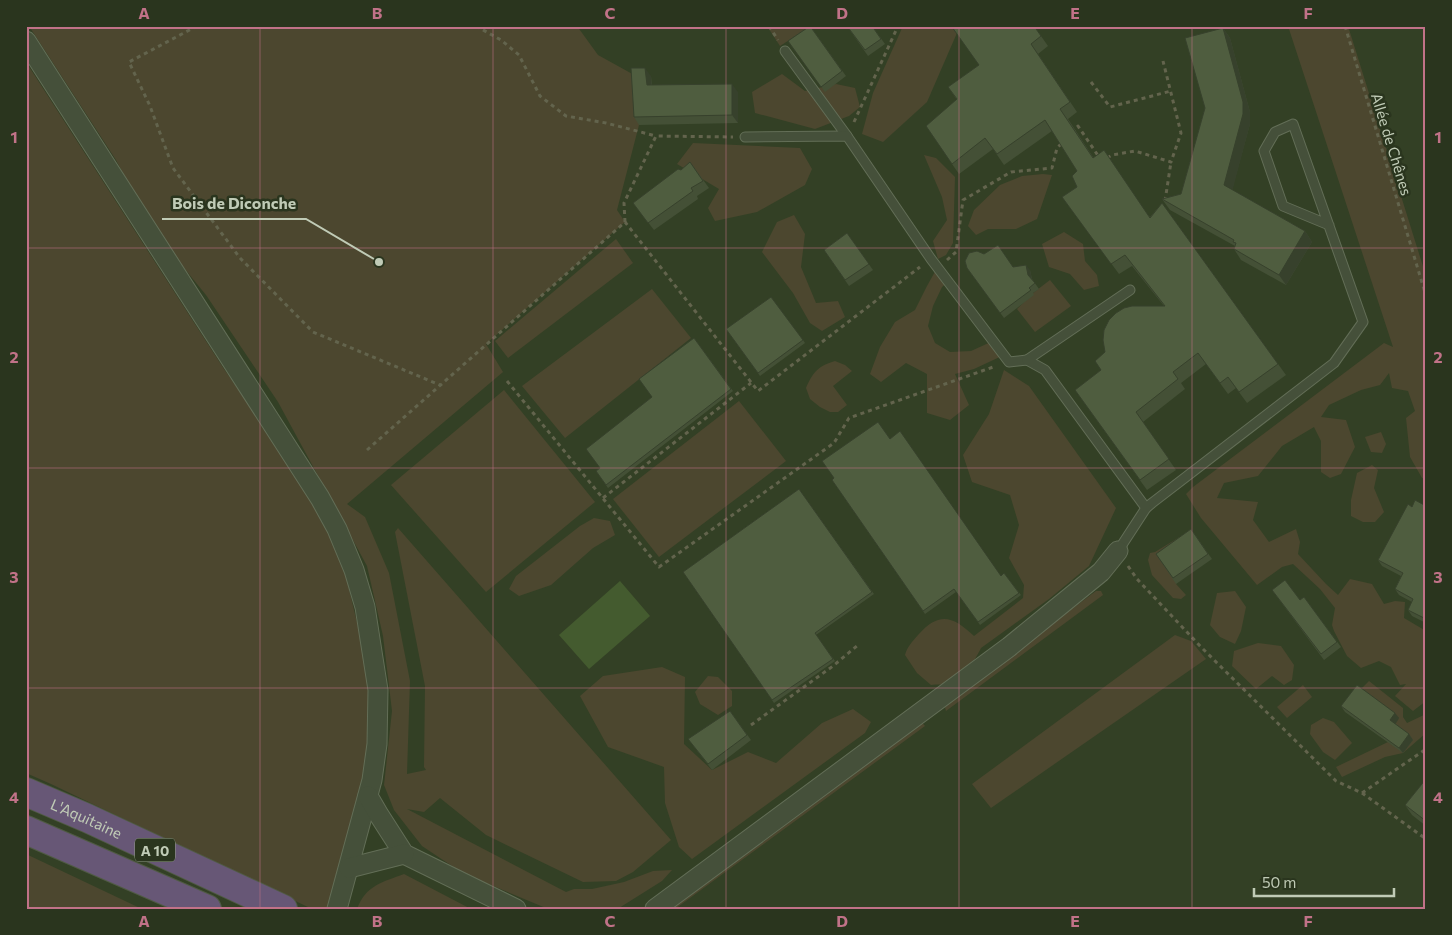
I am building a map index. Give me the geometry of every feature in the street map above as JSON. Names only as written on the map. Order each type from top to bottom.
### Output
[{"type":"highway","name":"L'Aquitaine","points":[[26,792],[87,818],[283,909]]},
{"type":"highway","name":"A 10","points":[[26,830],[207,909]]},
{"type":"street","points":[[26,41],[320,498],[337,529],[354,570],[365,607],[378,690],[377,744],[372,780],[337,909]]},
{"type":"street","points":[[655,909],[1009,647],[1101,572],[1118,551]]},
{"type":"street","points":[[368,796],[404,854],[516,909]]},
{"type":"street","points":[[349,868],[404,854]]},
{"type":"lane","points":[[785,51],[847,136],[937,268],[1009,362],[1027,360],[1130,290]]},
{"type":"lane","points":[[1118,551],[1146,508],[1152,502],[1334,363],[1363,322],[1329,225],[1293,124],[1275,132],[1264,151],[1283,206],[1329,225]]},
{"type":"lane","points":[[745,137],[847,136]]},
{"type":"lane","points":[[1027,360],[1046,370],[1146,508]]},
{"type":"path","points":[[197,26],[129,62],[150,106],[173,168],[240,258],[313,332],[440,385]]},
{"type":"path","points":[[476,26],[501,40],[519,55],[540,96],[566,116],[606,123],[656,136],[745,137]]},
{"type":"path","points":[[847,136],[898,26]]},
{"type":"path","name":"Allée de Chênes","points":[[1345,26],[1426,296]]},
{"type":"path","points":[[1163,61],[1181,133],[1171,162],[1165,201]]},
{"type":"path","points":[[1091,82],[1110,106],[1171,91]]},
{"type":"path","points":[[937,268],[956,252],[963,200],[1011,172],[1052,168],[1057,148],[1078,126],[1102,161],[1112,155],[1134,151],[1171,162]]},
{"type":"path","points":[[656,136],[624,203],[625,222],[758,391],[931,259]]},
{"type":"path","points":[[367,450],[625,222]]},
{"type":"path","points":[[507,381],[659,567],[834,443],[849,418],[1009,362]]},
{"type":"path","points":[[603,498],[751,383]]},
{"type":"path","points":[[1118,551],[1138,579],[1201,648],[1336,782],[1362,793],[1426,839]]},
{"type":"path","points":[[751,724],[833,666],[858,645]]},
{"type":"path","points":[[1362,793],[1426,749]]},
{"type":"shaded area","points":[[29,26],[577,26],[598,55],[636,76],[639,125],[617,210],[625,222],[486,344],[503,372],[347,504],[365,517],[389,573],[410,681],[407,774],[426,770],[424,767],[425,686],[395,532],[398,528],[671,840],[633,872],[616,881],[583,882],[486,835],[440,798],[424,812],[407,809],[566,892],[574,889],[592,889],[624,882],[653,871],[672,870],[662,881],[619,908],[549,909],[464,874],[422,846],[394,810],[384,785],[392,711],[383,636],[367,566],[278,402],[206,295],[152,229],[116,160]]},
{"type":"shaded area","points":[[767,26],[811,26],[780,46]]},
{"type":"shaded area","points":[[903,26],[960,26],[927,102],[883,142],[862,134],[873,93]]},
{"type":"shaded area","points":[[1288,26],[1348,26],[1426,276],[1426,479],[1422,478],[1410,457],[1406,418],[1415,411],[1408,391],[1392,388],[1389,373],[1380,385],[1361,390],[1329,405],[1321,417],[1346,420],[1355,447],[1341,474],[1330,478],[1321,472],[1321,441],[1314,427],[1282,446],[1258,476],[1224,483],[1217,498],[1258,502],[1253,520],[1269,542],[1296,529],[1300,542],[1298,554],[1338,595],[1350,579],[1372,584],[1384,604],[1395,601],[1405,602],[1404,618],[1426,631],[1426,701],[1413,711],[1395,696],[1406,684],[1400,685],[1391,667],[1379,661],[1361,668],[1347,656],[1332,625],[1335,608],[1320,589],[1293,564],[1282,567],[1257,585],[1201,518],[1186,494],[1384,343],[1393,347]]},
{"type":"shaded area","points":[[26,62],[224,369],[304,484],[339,547],[371,681],[367,771],[345,854],[327,909],[310,908],[26,773]]},
{"type":"shaded area","points":[[782,74],[805,91],[836,84],[855,88],[860,107],[849,116],[815,129],[755,113],[752,92]]},
{"type":"shaded area","points":[[693,143],[800,148],[812,169],[805,185],[757,212],[715,221],[708,208],[719,189],[677,164]]},
{"type":"shaded area","points":[[924,155],[936,158],[955,177],[953,243],[946,255],[938,259],[933,241],[947,220],[942,197]]},
{"type":"shaded area","points":[[1052,175],[1037,219],[1016,229],[988,229],[976,235],[968,226],[974,210],[1000,185],[1022,176]]},
{"type":"shaded area","points":[[794,215],[805,234],[801,267],[816,303],[838,301],[845,317],[822,331],[810,323],[793,293],[762,252],[777,222]]},
{"type":"shaded area","points":[[1064,232],[1083,244],[1085,261],[1097,275],[1099,286],[1084,290],[1070,274],[1049,267],[1042,244]]},
{"type":"shaded area","points":[[616,239],[633,263],[508,358],[495,341]]},
{"type":"shaded area","points":[[937,268],[948,282],[942,287],[933,306],[928,326],[935,343],[950,352],[971,351],[993,341],[1004,355],[974,369],[955,374],[969,405],[950,420],[927,413],[927,374],[906,363],[881,382],[870,374],[880,347],[895,322],[915,310]]},
{"type":"shaded area","points":[[1050,280],[1071,306],[1035,332],[1017,309]]},
{"type":"shaded area","points":[[652,289],[691,338],[565,438],[522,386]]},
{"type":"shaded area","points":[[835,361],[845,365],[852,371],[833,386],[847,405],[838,412],[830,412],[810,399],[806,388],[817,370]]},
{"type":"shaded area","points":[[1004,370],[1029,386],[1116,508],[1089,566],[1049,599],[981,648],[972,664],[953,682],[931,685],[917,673],[905,655],[910,645],[926,627],[939,619],[946,619],[959,624],[974,636],[1023,598],[1024,585],[1009,558],[1019,525],[1010,495],[972,482],[963,455],[989,414]]},
{"type":"shaded area","points":[[504,390],[595,502],[486,592],[391,485]]},
{"type":"shaded area","points":[[739,401],[786,461],[659,557],[613,499]]},
{"type":"shaded area","points":[[1381,432],[1386,444],[1382,453],[1371,452],[1365,437]]},
{"type":"shaded area","points":[[1372,465],[1378,470],[1374,488],[1384,512],[1375,522],[1363,522],[1351,516],[1351,500],[1357,473]]},
{"type":"shaded area","points":[[594,518],[610,521],[615,535],[593,548],[551,585],[519,596],[509,589],[516,576],[580,526]]},
{"type":"shaded area","points":[[1191,530],[1176,584],[1186,595],[1181,599],[1173,598],[1152,575],[1148,560],[1150,553],[1155,552]]},
{"type":"shaded area","points":[[620,581],[650,616],[589,669],[559,635]]},
{"type":"shaded area","points":[[1096,591],[1101,591],[1103,595],[946,711],[944,704]]},
{"type":"shaded area","points":[[1235,591],[1246,607],[1241,631],[1235,644],[1220,637],[1210,625],[1217,593]]},
{"type":"shaded area","points":[[1175,635],[1191,641],[1206,659],[991,808],[972,784]]},
{"type":"shaded area","points":[[1258,643],[1281,646],[1294,665],[1292,680],[1284,685],[1272,676],[1256,689],[1232,666],[1234,651]]},
{"type":"shaded area","points":[[662,667],[685,677],[684,744],[712,770],[748,752],[776,763],[822,723],[853,709],[871,722],[865,733],[692,859],[679,847],[665,803],[664,767],[608,747],[580,696],[603,676]]},
{"type":"shaded area","points":[[708,676],[718,677],[732,691],[732,706],[718,715],[700,704],[695,692]]},
{"type":"shaded area","points":[[1369,681],[1403,708],[1403,717],[1407,723],[1426,714],[1426,733],[1403,753],[1385,757],[1342,777],[1336,767],[1388,742],[1399,718],[1360,690]]},
{"type":"shaded area","points":[[1303,685],[1312,697],[1287,718],[1277,707]]},
{"type":"shaded area","points":[[1323,718],[1334,722],[1352,743],[1335,760],[1323,752],[1310,734],[1311,725]]},
{"type":"shaded area","points":[[919,719],[925,726],[675,909],[659,909]]},
{"type":"shaded area","points":[[26,854],[142,909],[26,909]]},
{"type":"shaded area","points":[[404,874],[471,909],[357,909],[370,889],[382,882]]},
{"type":"building","points":[[810,26],[842,71],[821,87],[788,41]]},
{"type":"building","points":[[847,26],[872,26],[881,39],[865,50]]},
{"type":"building","points":[[952,26],[1034,26],[1041,36],[1031,44],[1070,102],[1060,109],[1093,158],[1104,150],[1150,218],[1162,203],[1278,364],[1239,392],[1228,377],[1220,383],[1198,353],[1173,372],[1178,379],[1136,412],[1169,459],[1140,480],[1075,390],[1101,370],[1095,361],[1105,352],[1104,330],[1109,320],[1116,313],[1132,306],[1165,306],[1125,255],[1111,264],[1062,197],[1077,187],[1072,176],[1077,171],[1045,120],[997,154],[985,138],[952,164],[926,126],[957,99],[948,87],[979,65]]},
{"type":"building","points":[[1223,28],[1243,102],[1243,114],[1224,185],[1305,231],[1279,275],[1234,249],[1236,243],[1233,242],[1234,240],[1162,199],[1181,194],[1205,108],[1185,38]]},
{"type":"building","points":[[631,68],[645,68],[647,85],[732,84],[732,115],[634,117]]},
{"type":"building","points":[[690,162],[703,181],[691,188],[693,191],[648,223],[633,203]]},
{"type":"building","points":[[847,233],[869,264],[845,280],[824,250]]},
{"type":"building","points":[[998,245],[1013,267],[1026,265],[1028,275],[1035,283],[1029,288],[1031,290],[1000,313],[967,268],[965,261],[969,253],[977,251],[984,254]]},
{"type":"building","points":[[771,297],[803,340],[758,373],[726,329]]},
{"type":"building","points":[[694,338],[731,389],[606,485],[596,471],[600,468],[586,449],[652,397],[639,379]]},
{"type":"building","points":[[878,422],[890,439],[900,431],[1001,576],[1004,573],[1019,593],[978,622],[954,589],[923,611],[832,480],[834,478],[822,461]]},
{"type":"building","points":[[799,489],[872,592],[815,633],[833,659],[772,700],[683,572]]},
{"type":"building","points":[[1415,500],[1426,506],[1426,619],[1408,610],[1413,599],[1395,589],[1403,573],[1378,560],[1408,504],[1412,507]]},
{"type":"building","points":[[1191,529],[1208,554],[1173,578],[1156,554]]},
{"type":"building","points":[[1285,580],[1300,600],[1304,597],[1337,642],[1321,654],[1272,590]]},
{"type":"building","points":[[1357,685],[1395,713],[1390,720],[1409,734],[1399,748],[1341,706]]},
{"type":"building","points":[[730,711],[747,735],[708,764],[688,739]]},
{"type":"building","points":[[1426,779],[1426,821],[1405,805]]},
{"type":"place","name":"Bois de Diconche","points":[[379,262]]}]
